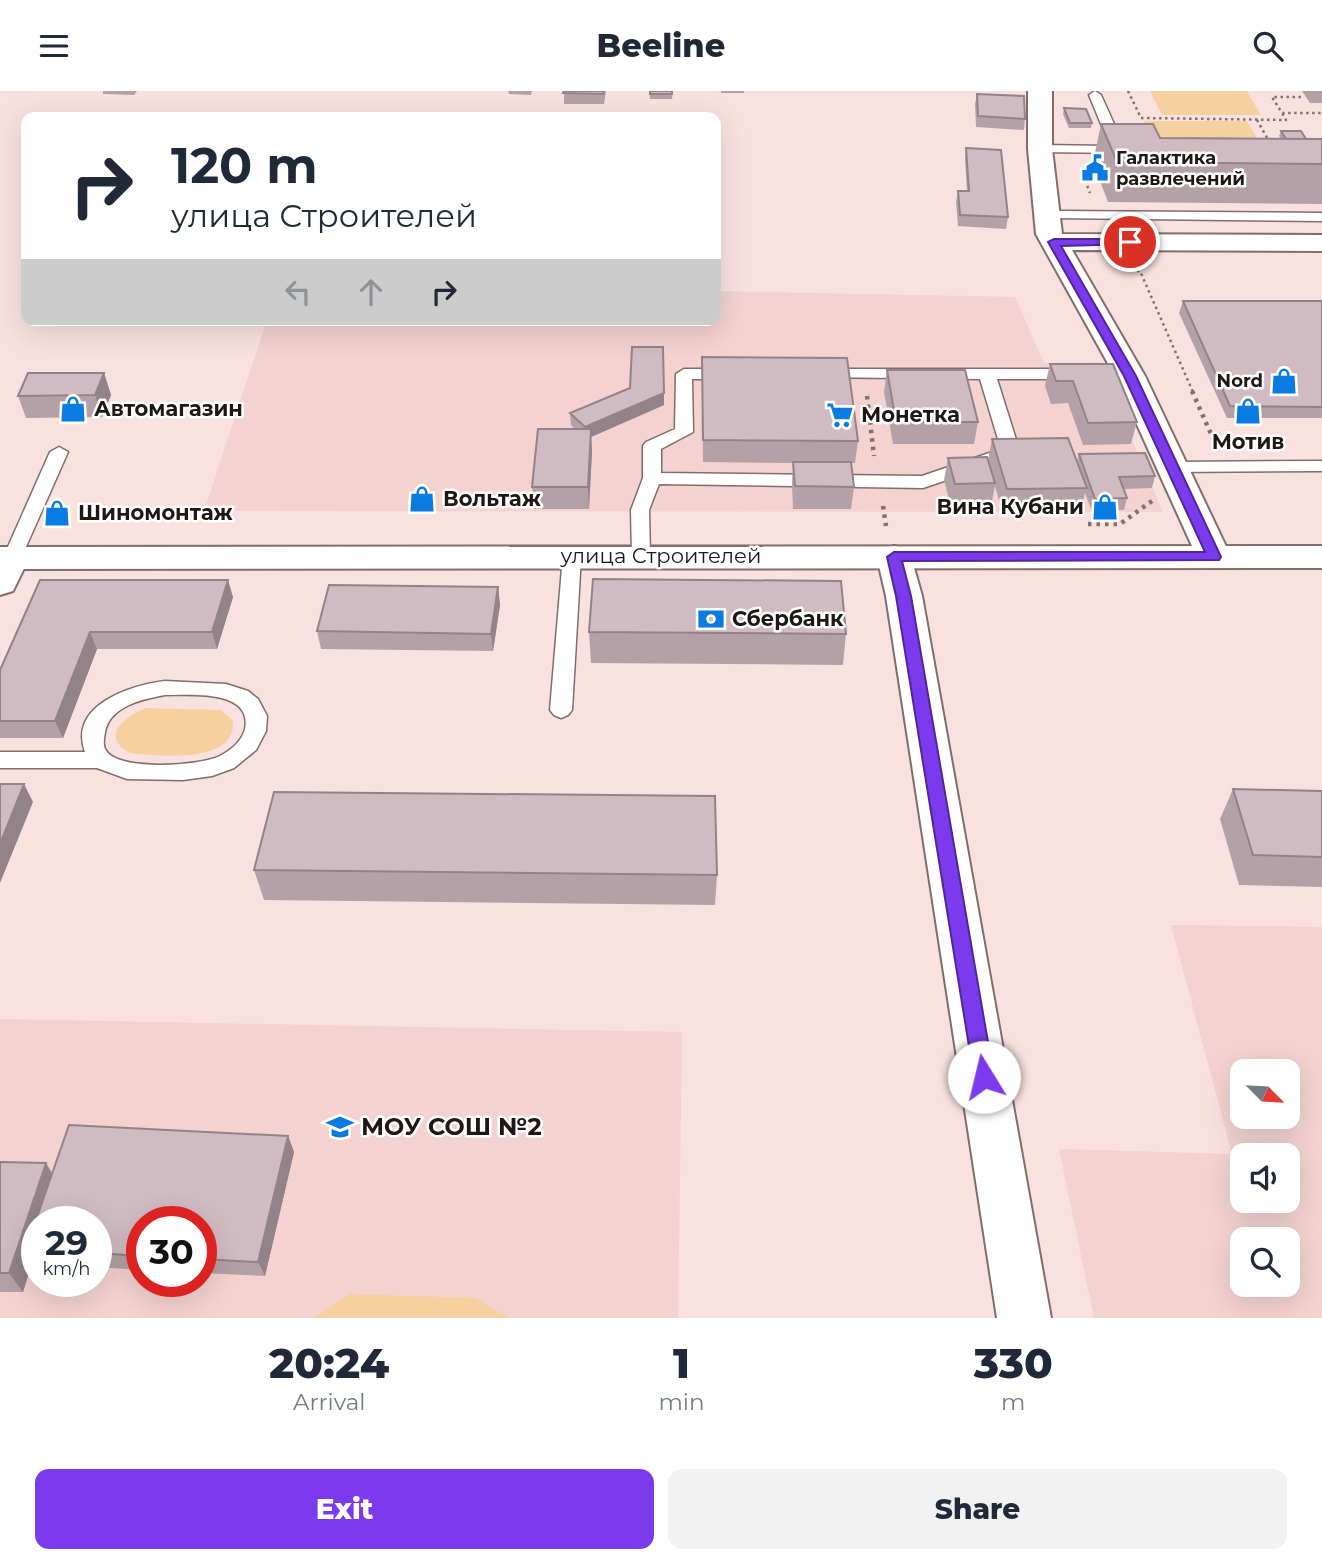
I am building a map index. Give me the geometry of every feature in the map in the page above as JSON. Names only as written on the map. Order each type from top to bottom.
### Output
[{"type":"street","points":[[1040,91],[1040,149],[1049,234],[1056,229],[1322,243]]},
{"type":"street","points":[[1056,229],[1109,375],[1167,480],[1214,557]]},
{"type":"street","points":[[890,541],[904,596],[1024,1318]]},
{"type":"street","name":"улица Строителей","points":[[4,566],[641,556],[890,541],[1214,557],[1322,557]]},
{"type":"lane","points":[[1095,95],[1118,150]]},
{"type":"lane","points":[[1040,149],[1138,150]]},
{"type":"lane","points":[[1056,229],[1098,215],[1322,217]]},
{"type":"lane","points":[[641,556],[640,510],[652,478],[652,446],[684,432],[684,374],[739,374]]},
{"type":"lane","points":[[809,374],[1109,375]]},
{"type":"lane","points":[[652,478],[923,482],[1011,452],[987,374]]},
{"type":"lane","points":[[4,566],[59,452]]},
{"type":"lane","points":[[1167,480],[1322,466]]},
{"type":"lane","points":[[561,711],[572,556]]},
{"type":"lane","points":[[0,760],[100,760],[117,769],[139,772],[187,773],[210,769],[231,760],[247,746],[256,730],[256,714],[247,701],[232,692],[177,688],[143,691],[121,699],[104,713],[94,729],[92,746],[100,760]]},
{"type":"path","points":[[1128,91],[1141,118],[1286,120],[1272,97],[1301,97]]},
{"type":"path","points":[[1282,113],[1322,114]]},
{"type":"path","points":[[1256,120],[1275,151]]},
{"type":"path","points":[[1257,144],[1271,144]]},
{"type":"path","points":[[1080,166],[1098,215]]},
{"type":"path","points":[[1139,271],[1215,443]]},
{"type":"path","points":[[864,374],[877,482],[890,541]]},
{"type":"path","points":[[1120,524],[1167,480]]},
{"type":"shaded area","points":[[1150,91],[1247,91],[1261,115],[1162,115]]},
{"type":"shaded area","points":[[1144,121],[1247,121],[1258,140],[1153,139]]},
{"type":"shaded area","points":[[721,291],[1015,297],[1044,363],[1099,362],[1163,512],[204,511],[265,326],[721,326]]},
{"type":"shaded area","points":[[146,708],[221,710],[233,721],[231,735],[222,745],[193,755],[130,753],[116,740],[118,727],[130,716]]},
{"type":"shaded area","points":[[1171,925],[1322,927],[1322,1318],[1094,1318],[1059,1149],[1230,1154],[1230,1213],[1300,1213],[1300,1143],[1230,1143],[1230,1146]]},
{"type":"shaded area","name":"МОУ СОШ №2","points":[[0,1019],[682,1032],[678,1318],[0,1318]]},
{"type":"shaded area","points":[[350,1294],[475,1298],[510,1318],[312,1318]]},
{"type":"building","points":[[604,91],[603,94],[563,93]]},
{"type":"building","points":[[650,91],[672,91],[672,94],[650,94]]},
{"type":"building","points":[[977,94],[1024,96],[1025,119],[978,116]]},
{"type":"building","points":[[1064,108],[1086,109],[1092,123],[1070,123]]},
{"type":"building","points":[[1101,124],[1153,124],[1160,138],[1322,139],[1322,164],[1117,162]]},
{"type":"building","points":[[1281,131],[1301,131],[1306,139],[1286,139]]},
{"type":"building","points":[[966,148],[1001,150],[1008,217],[960,215],[958,191],[969,191]]},
{"type":"building","points":[[1183,301],[1322,301],[1322,407],[1230,406]]},
{"type":"building","points":[[632,347],[663,347],[664,393],[585,427],[570,413],[630,388]]},
{"type":"building","points":[[702,357],[847,358],[858,441],[703,440]]},
{"type":"building","points":[[1050,364],[1113,364],[1137,422],[1088,423],[1073,381],[1056,381]]},
{"type":"building","points":[[887,370],[965,370],[978,422],[896,422]]},
{"type":"building","points":[[28,373],[104,373],[95,395],[18,396]]},
{"type":"building","points":[[538,429],[591,429],[588,487],[532,487]]},
{"type":"building","points":[[1068,438],[1087,488],[1007,489],[992,439]]},
{"type":"building","points":[[1145,453],[1155,476],[1119,477],[1127,498],[1095,499],[1079,454]]},
{"type":"building","points":[[987,457],[995,483],[955,484],[948,458]]},
{"type":"building","points":[[793,462],[851,462],[854,487],[795,486]]},
{"type":"building","points":[[593,579],[841,581],[846,634],[589,632]]},
{"type":"building","points":[[40,580],[228,580],[212,632],[90,632],[55,721],[0,721],[0,670]]},
{"type":"building","points":[[329,585],[498,587],[491,634],[317,631]]},
{"type":"building","points":[[0,784],[24,784],[0,844]]},
{"type":"building","points":[[1233,789],[1322,791],[1322,857],[1253,855]]},
{"type":"building","points":[[274,792],[715,796],[717,875],[254,870]]},
{"type":"building","points":[[69,1125],[288,1136],[258,1262],[217,1260],[217,1206],[126,1206],[126,1255],[112,1254],[112,1206],[41,1206]]},
{"type":"building","points":[[0,1162],[46,1163],[32,1206],[21,1206],[21,1237],[9,1273],[0,1273]]},
{"type":"place","name":"Галактика развлечений","points":[[1095,168]]},
{"type":"place","name":"Nord","points":[[1284,381]]},
{"type":"place","name":"Автомагазин","points":[[73,409]]},
{"type":"place","name":"Мотив","points":[[1248,411]]},
{"type":"place","name":"Монетка","points":[[840,415]]},
{"type":"place","name":"Вольтаж","points":[[422,499]]},
{"type":"place","name":"Вина Кубани","points":[[1105,507]]},
{"type":"place","name":"Шиномонтаж","points":[[57,513]]},
{"type":"place","name":"Сбербанк","points":[[711,619]]},
{"type":"place","name":"МОУ СОШ №2","points":[[340,1127]]},
{"type":"route","points":[[984,1077],[904,596],[894,557],[1214,557],[1130,376],[1054,242],[1130,242]]}]
